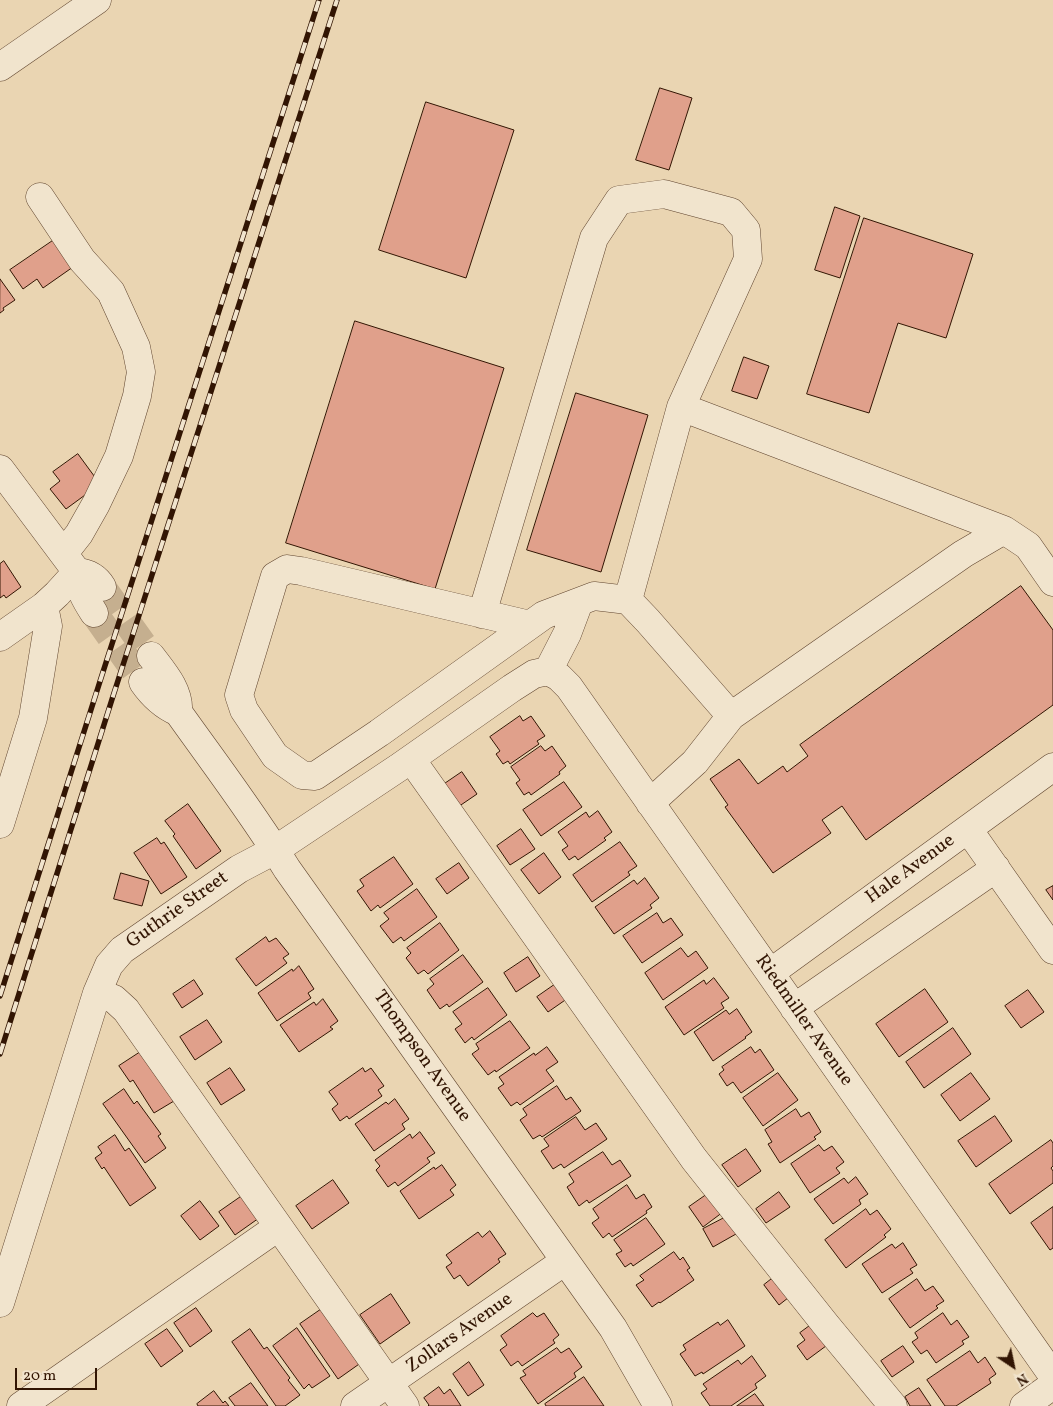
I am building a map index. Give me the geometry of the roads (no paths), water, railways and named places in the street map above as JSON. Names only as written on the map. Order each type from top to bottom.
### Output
[{"type":"street","points":[[0,67],[97,0]]},
{"type":"street","points":[[482,614],[594,238],[619,200],[664,194],[731,212],[746,230],[748,259],[682,406],[628,600]]},
{"type":"street","points":[[0,637],[44,606],[57,594],[79,534],[119,456],[142,372],[136,347],[111,292],[82,260],[40,197]]},
{"type":"street","points":[[682,406],[1004,530],[1028,546],[1053,582]]},
{"type":"street","points":[[0,468],[70,562],[83,595],[94,613]]},
{"type":"street","points":[[650,803],[695,762],[731,716],[963,554],[1004,530]]},
{"type":"street","points":[[70,562],[94,578],[102,586]]},
{"type":"street","points":[[530,625],[286,569],[274,576],[239,695],[244,710],[275,756],[302,775],[315,776],[376,735],[530,625],[544,615],[594,596],[628,600],[731,716]]},
{"type":"street","points":[[548,671],[567,634],[579,602]]},
{"type":"street","points":[[0,824],[33,718],[48,626],[44,606]]},
{"type":"street","name":"Thompson Avenue","points":[[152,656],[175,692],[179,703],[178,712]]},
{"type":"street","name":"Guthrie Street","points":[[0,1303],[97,993],[109,965],[122,950],[238,869],[275,850],[405,764],[534,674],[548,671]]},
{"type":"street","name":"Riedmiller Avenue","points":[[548,671],[559,677],[569,687],[1053,1376]]},
{"type":"street","name":"Thompson Avenue","points":[[143,682],[156,698],[178,712],[287,869],[614,1328],[658,1406]]},
{"type":"street","points":[[376,735],[405,764],[694,1159],[893,1406]]},
{"type":"street","name":"Hale Avenue","points":[[770,973],[1053,767]]},
{"type":"street","points":[[315,776],[322,798],[332,812]]},
{"type":"street","points":[[968,829],[1053,950]]},
{"type":"street","points":[[794,1008],[996,868]]},
{"type":"street","points":[[97,993],[114,1000],[126,1010],[405,1406]]},
{"type":"street","points":[[21,1406],[278,1227]]},
{"type":"street","name":"Zollars Avenue","points":[[355,1406],[566,1261]]},
{"type":"street","points":[[1024,1406],[1053,1385]]},
{"type":"tunnel","points":[[102,587],[151,656]]},
{"type":"tunnel","points":[[94,613],[143,682]]},
{"type":"railway","points":[[0,996],[319,0]]},
{"type":"railway","points":[[0,1054],[337,0]]}]
